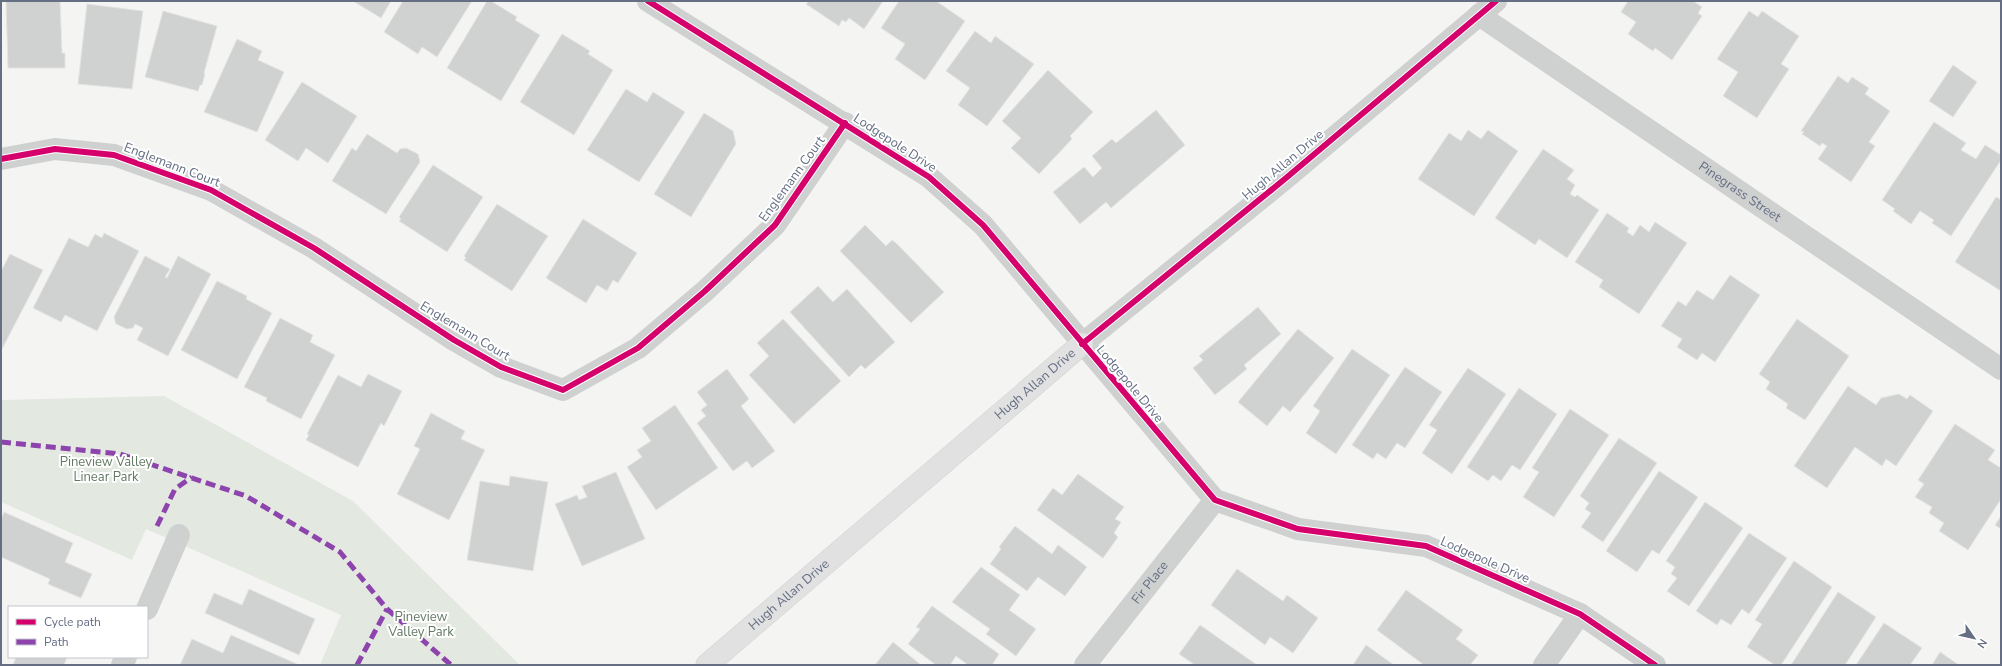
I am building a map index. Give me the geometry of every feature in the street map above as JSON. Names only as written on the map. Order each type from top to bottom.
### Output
[{"type":"street","name":"Lodgepole Drive","points":[[648,1],[929,177],[983,225],[1215,500],[1298,529],[1426,546],[1580,614],[1655,665]]},
{"type":"street","name":"Hugh Allan Drive","points":[[707,665],[1082,344],[1286,178],[1496,1]]},
{"type":"street","name":"Pinegrass Street","points":[[1479,15],[2001,369]]},
{"type":"street","name":"Englemann Court","points":[[1,159],[55,149],[114,155],[211,190],[314,248],[454,340],[501,367],[563,390],[638,348],[711,286],[775,225],[845,123]]},
{"type":"street","name":"Fir Place","points":[[1085,665],[1215,500]]},
{"type":"street","points":[[148,606],[179,535]]},
{"type":"street","points":[[1544,665],[1580,614]]},
{"type":"green space","name":"Pineview Valley Linear Park","points":[[164,396],[353,501],[520,665],[320,665],[341,615],[146,529],[132,560],[1,502],[1,400]]},
{"type":"building","points":[[6,1],[60,1],[62,53],[65,53],[65,68],[8,68]]},
{"type":"building","points":[[353,1],[391,1],[381,18]]},
{"type":"building","points":[[403,1],[472,1],[437,57],[422,47],[418,54],[384,32]]},
{"type":"building","points":[[487,1],[491,1],[517,17],[515,20],[540,35],[501,101],[447,68]]},
{"type":"building","points":[[809,1],[883,1],[864,29],[849,18],[846,22],[842,20],[839,26],[806,4]]},
{"type":"building","points":[[899,1],[936,1],[965,21],[925,80],[895,59],[905,44],[881,28]]},
{"type":"building","points":[[1628,1],[1693,1],[1702,7],[1698,13],[1702,16],[1672,60],[1655,48],[1653,51],[1628,34],[1636,22],[1621,12]]},
{"type":"building","points":[[87,4],[143,11],[132,89],[78,84]]},
{"type":"building","points":[[163,11],[217,26],[202,85],[200,85],[198,91],[145,77]]},
{"type":"building","points":[[1749,11],[1758,17],[1762,11],[1799,36],[1781,64],[1789,69],[1757,118],[1723,96],[1738,72],[1717,59]]},
{"type":"building","points":[[975,31],[991,43],[995,36],[1034,64],[987,126],[958,105],[970,88],[946,71]]},
{"type":"building","points":[[562,34],[590,51],[588,54],[613,70],[574,135],[520,102]]},
{"type":"building","points":[[237,39],[262,51],[258,60],[284,72],[257,132],[204,112]]},
{"type":"building","points":[[1953,65],[1977,82],[1953,117],[1929,101]]},
{"type":"building","points":[[1048,70],[1093,112],[1070,136],[1072,139],[1039,174],[1011,148],[1021,138],[1002,121]]},
{"type":"building","points":[[1838,76],[1848,83],[1852,77],[1869,88],[1865,94],[1890,111],[1869,142],[1875,146],[1851,182],[1818,159],[1827,146],[1822,143],[1820,146],[1802,134],[1804,132],[1801,131]]},
{"type":"building","points":[[302,82],[357,116],[328,163],[306,148],[298,161],[265,140]]},
{"type":"building","points":[[626,89],[647,102],[653,92],[685,112],[639,182],[587,150]]},
{"type":"building","points":[[1156,110],[1185,145],[1111,208],[1106,202],[1080,224],[1053,192],[1084,167],[1093,177],[1102,168],[1092,156],[1112,139],[1116,143]]},
{"type":"building","points":[[704,113],[733,131],[736,144],[691,217],[654,194]]},
{"type":"building","points":[[1934,122],[1966,143],[1961,150],[1976,159],[1985,145],[2001,155],[2001,160],[1951,236],[1932,223],[1934,220],[1920,211],[1911,224],[1893,211],[1895,209],[1882,200]]},
{"type":"building","points":[[1468,130],[1481,139],[1488,130],[1518,151],[1474,216],[1418,179],[1449,133],[1461,141]]},
{"type":"building","points":[[367,134],[397,153],[400,149],[406,148],[418,154],[420,162],[386,214],[332,181],[352,148],[356,151]]},
{"type":"building","points":[[1543,149],[1574,170],[1567,179],[1575,185],[1570,194],[1575,197],[1577,195],[1599,210],[1567,258],[1539,239],[1535,245],[1495,218]]},
{"type":"building","points":[[433,165],[483,197],[447,252],[399,221],[401,219],[399,217]]},
{"type":"building","points":[[1996,197],[2001,200],[2001,291],[1955,262]]},
{"type":"building","points":[[497,204],[548,236],[512,291],[464,260],[466,258],[464,256]]},
{"type":"building","points":[[1607,213],[1629,228],[1627,232],[1633,236],[1640,225],[1649,232],[1655,222],[1687,243],[1639,314],[1599,287],[1603,280],[1575,262]]},
{"type":"building","points":[[583,219],[637,253],[618,283],[613,280],[607,291],[597,285],[586,303],[546,278]]},
{"type":"building","points":[[865,225],[886,246],[892,240],[896,243],[944,292],[911,323],[840,251]]},
{"type":"building","points":[[104,233],[139,251],[97,331],[65,315],[61,322],[33,308],[69,238],[88,247],[95,234],[102,238]]},
{"type":"building","points":[[10,254],[43,270],[2,349],[1,271]]},
{"type":"building","points":[[145,256],[170,269],[165,277],[167,278],[178,256],[211,274],[168,356],[137,340],[143,328],[135,324],[133,328],[127,329],[116,324],[114,317]]},
{"type":"building","points":[[1730,275],[1760,295],[1715,362],[1702,353],[1697,360],[1677,347],[1682,339],[1661,326],[1678,301],[1686,306],[1697,290],[1713,300]]},
{"type":"building","points":[[217,281],[247,296],[246,299],[272,313],[237,379],[181,350]]},
{"type":"building","points":[[818,286],[833,302],[847,289],[895,342],[865,369],[861,365],[849,377],[790,312]]},
{"type":"building","points":[[1258,307],[1281,334],[1244,365],[1247,369],[1215,395],[1193,368],[1203,360],[1199,356]]},
{"type":"building","points":[[280,318],[313,335],[310,342],[335,355],[301,419],[266,401],[267,398],[244,387]]},
{"type":"building","points":[[783,319],[841,381],[794,424],[749,375],[769,356],[757,343]]},
{"type":"building","points":[[1797,319],[1849,356],[1805,420],[1786,408],[1788,404],[1766,389],[1770,382],[1759,374]]},
{"type":"building","points":[[1298,329],[1334,358],[1290,412],[1283,406],[1267,426],[1238,402]]},
{"type":"building","points":[[1352,349],[1390,375],[1336,454],[1306,433],[1320,411],[1313,406]]},
{"type":"building","points":[[1405,367],[1442,392],[1405,448],[1397,443],[1386,459],[1377,453],[1373,459],[1352,445]]},
{"type":"building","points":[[1468,368],[1506,394],[1452,474],[1422,453],[1437,430],[1429,425]]},
{"type":"building","points":[[727,369],[749,399],[741,406],[775,451],[752,468],[747,461],[733,471],[697,423],[706,416],[701,410],[707,405],[697,392]]},
{"type":"building","points":[[368,374],[402,391],[384,426],[381,423],[358,467],[306,440],[309,435],[307,434],[338,375],[361,387]]},
{"type":"building","points":[[1848,386],[1876,405],[1881,398],[1899,394],[1907,399],[1910,395],[1933,411],[1896,466],[1886,459],[1882,466],[1855,447],[1827,488],[1794,466]]},
{"type":"building","points":[[1519,388],[1557,414],[1520,470],[1512,465],[1501,481],[1493,475],[1488,481],[1467,467]]},
{"type":"building","points":[[675,405],[718,468],[656,510],[627,467],[642,457],[637,450],[651,441],[642,428]]},
{"type":"building","points":[[1570,409],[1609,435],[1554,517],[1523,497],[1539,472],[1532,468]]},
{"type":"building","points":[[431,413],[465,431],[461,439],[485,450],[449,520],[397,494],[420,449],[414,446]]},
{"type":"building","points":[[1955,424],[1995,450],[1988,460],[2001,468],[2001,499],[1968,550],[1939,531],[1944,523],[1929,513],[1932,507],[1915,497],[1924,484],[1918,480]]},
{"type":"building","points":[[1619,438],[1657,463],[1603,542],[1581,527],[1591,513],[1585,509],[1589,503],[1580,496]]},
{"type":"building","points":[[1659,471],[1698,497],[1659,554],[1652,550],[1637,572],[1606,551]]},
{"type":"building","points":[[616,472],[645,539],[582,566],[555,504],[577,495],[579,500],[587,497],[582,486]]},
{"type":"building","points":[[1078,474],[1124,507],[1115,519],[1121,522],[1114,533],[1118,537],[1103,558],[1037,510],[1053,488],[1062,495]]},
{"type":"building","points":[[510,476],[548,482],[533,571],[467,560],[480,481],[509,486]]},
{"type":"building","points":[[1705,502],[1743,528],[1689,606],[1667,591],[1677,578],[1671,574],[1675,567],[1666,561]]},
{"type":"building","points":[[4,512],[73,543],[65,562],[92,574],[81,598],[48,584],[50,579],[1,557],[1,519]]},
{"type":"building","points":[[2001,516],[2001,529],[1995,525]]},
{"type":"building","points":[[1015,526],[1052,554],[1058,545],[1087,567],[1065,596],[1038,577],[1027,591],[990,564],[1001,549],[999,547]]},
{"type":"building","points":[[1749,533],[1787,558],[1749,614],[1742,609],[1731,625],[1721,619],[1717,625],[1696,611]]},
{"type":"building","points":[[1794,561],[1832,587],[1781,665],[1775,665],[1747,647],[1762,624],[1755,620]]},
{"type":"building","points":[[981,567],[1020,595],[1009,610],[1036,629],[1016,656],[986,634],[990,629],[952,602]]},
{"type":"building","points":[[1237,569],[1283,601],[1287,595],[1318,618],[1293,653],[1270,637],[1265,645],[1211,605]]},
{"type":"building","points":[[249,589],[315,619],[299,655],[205,613],[214,593],[242,605]]},
{"type":"building","points":[[1406,590],[1463,630],[1456,639],[1478,655],[1470,665],[1424,665],[1377,630]]},
{"type":"building","points":[[1838,592],[1876,617],[1845,665],[1791,665]]},
{"type":"building","points":[[932,606],[999,654],[992,665],[968,665],[956,656],[950,665],[936,665],[908,644],[920,629],[916,627]]},
{"type":"building","points":[[1884,623],[1922,648],[1910,665],[1856,665]]},
{"type":"building","points":[[1200,625],[1257,665],[1195,665],[1179,654]]},
{"type":"building","points":[[231,635],[297,664],[180,665],[192,639],[223,653]]},
{"type":"building","points":[[893,642],[921,665],[875,665]]},
{"type":"building","points":[[1366,645],[1394,665],[1353,665]]},
{"type":"building","points":[[1940,652],[1959,665],[1932,665]]},
{"type":"building","points":[[16,658],[67,658],[64,665],[13,665]]},
{"type":"marked path","points":[[1,442],[120,454],[246,496],[340,552],[387,609],[451,665]]},
{"type":"marked path","points":[[157,526],[175,489],[192,477]]},
{"type":"marked path","points":[[357,665],[387,609]]},
{"type":"cycle path","points":[[648,1],[929,177],[983,225],[1215,500],[1298,529],[1426,546],[1580,614],[1655,665]]},
{"type":"cycle path","points":[[1082,344],[1286,178],[1496,1]]},
{"type":"cycle path","points":[[1,159],[55,149],[114,155],[211,190],[314,248],[454,340],[501,367],[563,390],[638,348],[705,291],[775,225],[845,123]]},
{"type":"park label","name":"Pineview Valley Park","points":[[421,624]]}]
